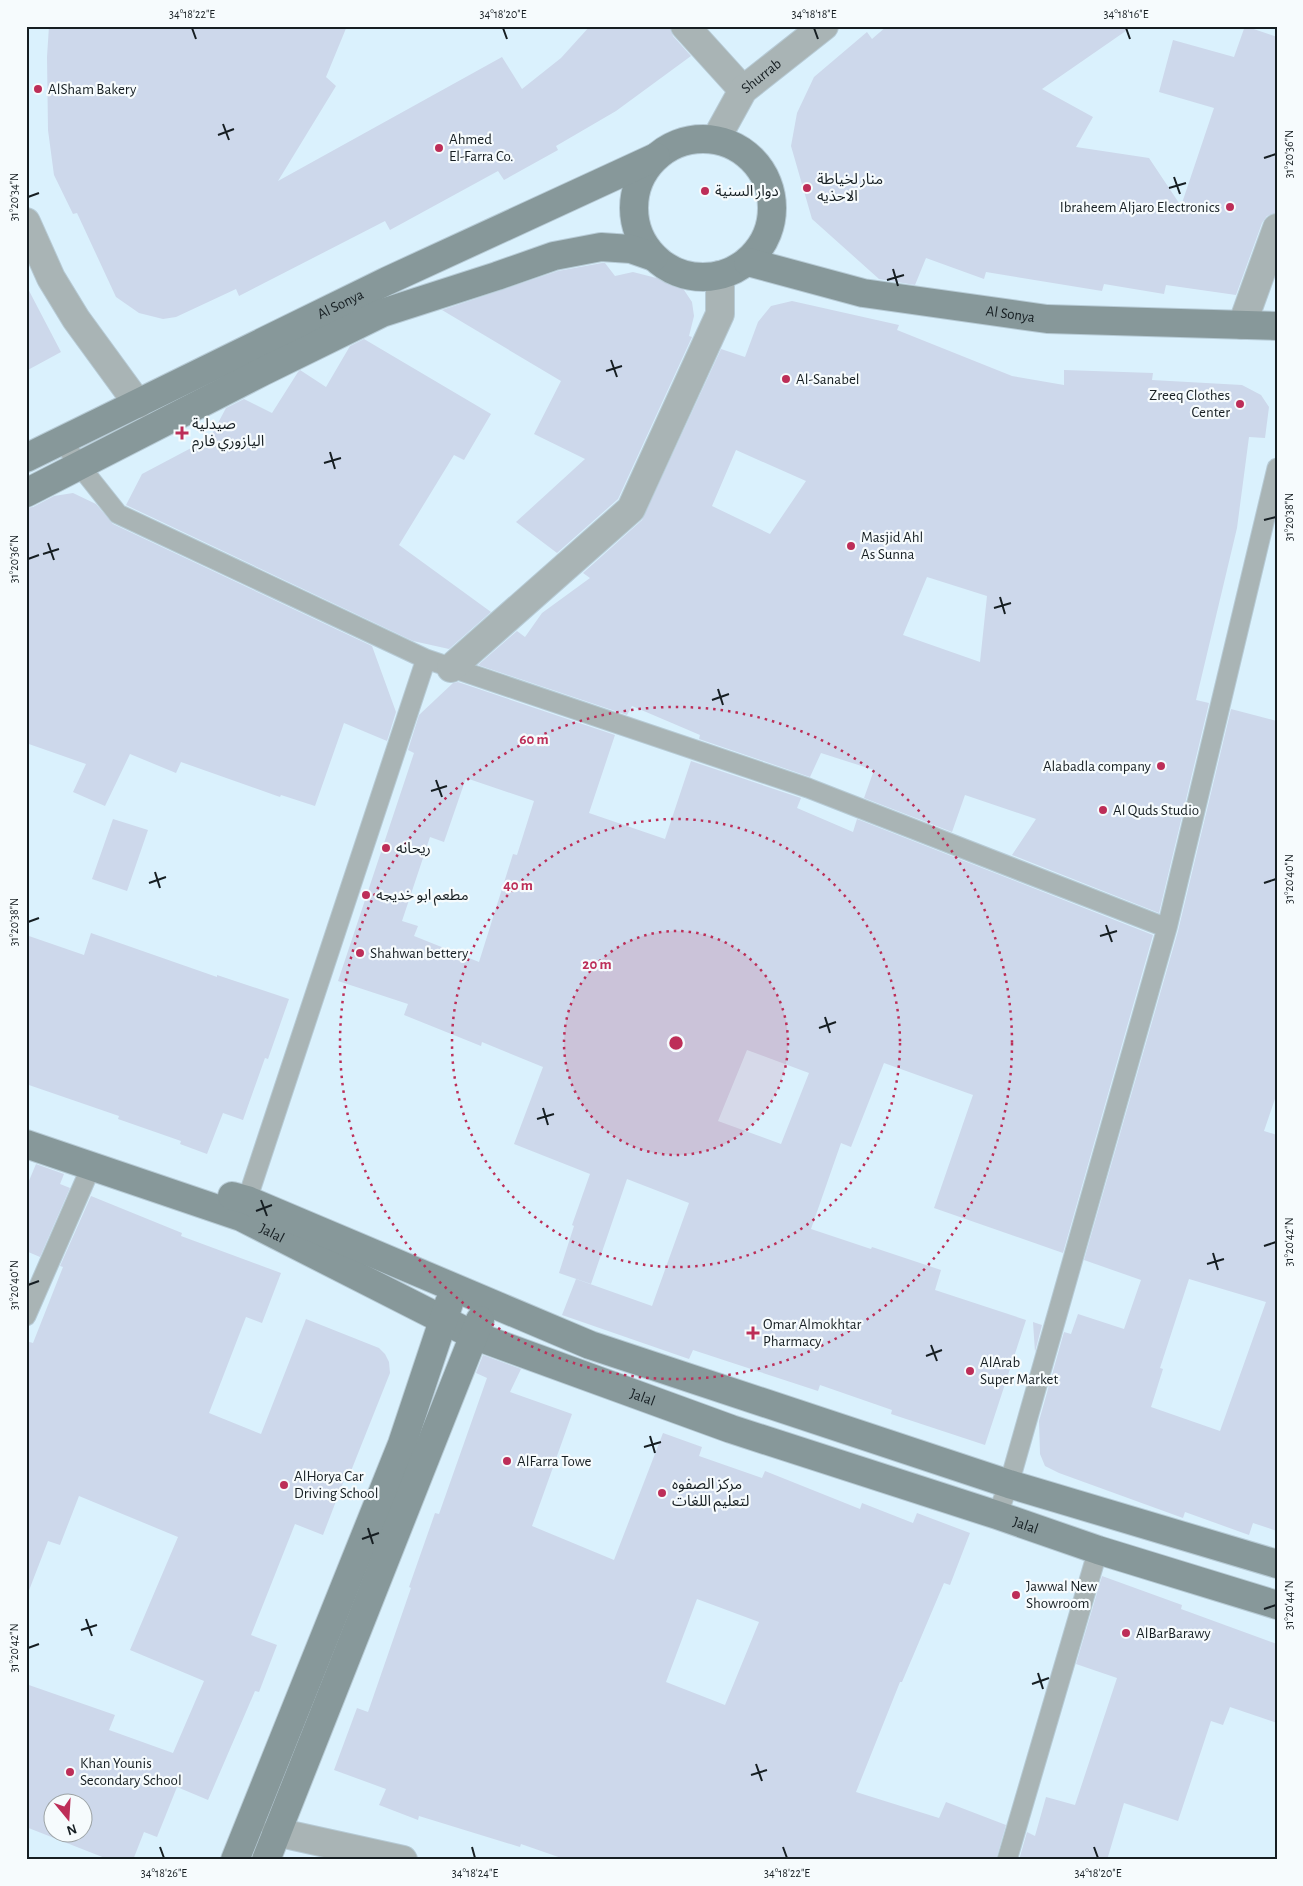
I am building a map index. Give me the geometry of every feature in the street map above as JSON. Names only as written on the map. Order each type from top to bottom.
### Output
[{"type":"main road","name":"Al Sonya","points":[[26,458],[387,281],[656,157],[674,145],[695,139],[716,140],[737,147],[755,161],[767,180],[773,201],[771,224],[763,244],[748,262],[735,270],[720,275],[696,277],[673,271],[654,257],[631,249],[601,247],[554,256],[382,314],[262,372],[26,493]]},
{"type":"main road","name":"Al Sonya","points":[[654,257],[640,237],[634,215],[635,193],[643,173],[656,157]]},
{"type":"main road","name":"Al Sonya","points":[[748,262],[863,293],[1047,319],[1277,326]]},
{"type":"main road","name":"Jalal","points":[[26,1131],[244,1209],[455,1288],[590,1345],[1009,1484],[1277,1564]]},
{"type":"main road","name":"Jalal","points":[[26,1144],[92,1167],[244,1209],[442,1321],[473,1336],[731,1429],[998,1515],[1098,1550],[1277,1605]]},
{"type":"main road","points":[[235,1860],[402,1444],[442,1321],[455,1288]]},
{"type":"main road","points":[[266,1860],[487,1301]]},
{"type":"street","points":[[685,26],[743,90]]},
{"type":"street","name":"Shurrab","points":[[716,140],[743,90],[824,26]]},
{"type":"street","points":[[26,222],[51,278],[76,319],[138,404]]},
{"type":"street","points":[[1242,325],[1277,228]]},
{"type":"street","points":[[451,668],[631,509],[720,314],[720,275]]},
{"type":"street","points":[[276,1832],[403,1860]]},
{"type":"lane","points":[[62,440],[79,465],[118,514],[426,659],[808,788],[1167,928]]},
{"type":"lane","points":[[998,1515],[1009,1484],[1167,928],[1277,468]]},
{"type":"lane","points":[[244,1209],[426,659]]},
{"type":"lane","points":[[26,1316],[92,1167]]},
{"type":"lane","points":[[1006,1860],[1098,1550]]},
{"type":"building","points":[[49,26],[347,26],[326,77],[336,86],[278,181],[502,57],[522,89],[561,58],[590,26],[670,26],[673,36],[691,56],[616,111],[556,146],[558,150],[504,180],[498,171],[390,230],[385,221],[239,296],[236,289],[176,317],[163,319],[139,313],[116,297],[77,213],[73,214],[54,175],[48,130],[47,57]]},
{"type":"building","points":[[887,26],[1133,26],[1042,89],[1093,117],[1076,147],[1149,158],[1181,206],[1214,108],[1159,92],[1173,40],[1234,57],[1245,26],[1277,37],[1277,213],[1267,216],[1262,223],[1236,295],[1166,285],[1164,294],[1104,284],[1102,291],[986,272],[984,279],[926,258],[915,285],[879,279],[812,219],[791,146],[797,113],[814,77],[867,32],[872,39]]},
{"type":"building","points":[[605,263],[615,276],[633,272],[672,282],[684,290],[692,302],[694,316],[689,336],[692,337],[618,499],[557,553],[516,522],[585,459],[534,434],[561,381],[442,310],[558,271]]},
{"type":"building","points":[[26,285],[61,352],[26,371]]},
{"type":"building","points":[[792,301],[899,325],[897,330],[1012,376],[1064,385],[1064,370],[1153,373],[1152,380],[1242,385],[1261,395],[1269,407],[1265,438],[1249,437],[1237,528],[1196,700],[1209,703],[1159,913],[1012,855],[1036,819],[965,795],[952,832],[864,798],[874,770],[821,753],[810,777],[699,739],[700,735],[632,706],[627,715],[478,665],[517,631],[525,637],[542,613],[590,578],[583,573],[642,520],[721,349],[745,357],[758,322],[771,306]],"holes":[[[736,450],[806,481],[770,534],[712,506]],[[927,577],[987,596],[980,662],[903,635]]]},
{"type":"building","points":[[364,339],[491,414],[464,460],[454,455],[399,545],[491,612],[449,649],[413,641],[126,505],[142,474],[210,438],[226,408],[244,399],[272,413],[300,370],[326,387],[350,346]]},
{"type":"building","points":[[73,493],[96,504],[113,524],[372,646],[396,712],[387,741],[344,723],[315,806],[281,795],[280,797],[181,762],[176,773],[130,754],[105,806],[73,792],[86,764],[26,743],[26,508],[33,507],[54,496]]},
{"type":"building","points":[[458,682],[615,735],[589,813],[665,839],[691,761],[801,798],[797,808],[853,832],[857,819],[1153,935],[1063,1253],[934,1208],[973,1095],[884,1063],[851,1147],[841,1143],[811,1229],[941,1270],[935,1290],[1026,1320],[985,1445],[891,1414],[892,1410],[820,1385],[818,1391],[693,1350],[689,1359],[562,1315],[576,1279],[652,1306],[689,1203],[627,1179],[591,1284],[559,1273],[574,1226],[572,1225],[590,1174],[514,1144],[543,1067],[482,1042],[481,1046],[404,1015],[408,1004],[338,981],[414,753],[408,750],[419,715],[453,683]],"holes":[[[466,778],[534,801],[517,855],[513,854],[479,962],[414,936],[418,926],[402,921],[430,837],[444,842]],[[747,1050],[809,1073],[781,1144],[718,1121]]]},
{"type":"building","points":[[1231,709],[1277,721],[1277,1093],[1264,1131],[1277,1135],[1277,1531],[1253,1523],[1249,1535],[1185,1512],[1183,1518],[1059,1473],[1045,1466],[1040,1454],[1039,1421],[1064,1332],[1071,1334],[1078,1314],[1124,1329],[1141,1280],[1084,1260],[1178,931]],"holes":[[[1189,1279],[1266,1302],[1220,1431],[1151,1407],[1163,1369],[1160,1368]]]},
{"type":"building","points":[[113,819],[148,830],[127,891],[92,879]]},
{"type":"building","points":[[91,933],[217,977],[217,975],[289,999],[268,1059],[265,1058],[243,1120],[223,1113],[207,1154],[180,1144],[181,1141],[118,1119],[119,1116],[26,1084],[26,935],[84,955]]},
{"type":"building","points":[[36,1164],[64,1174],[60,1184],[70,1188],[40,1257],[26,1251],[26,1188]]},
{"type":"building","points":[[91,1196],[182,1233],[181,1236],[281,1273],[262,1323],[246,1317],[209,1413],[261,1434],[306,1319],[379,1348],[389,1362],[390,1373],[351,1471],[348,1470],[323,1535],[295,1524],[251,1635],[277,1645],[259,1692],[255,1691],[208,1800],[177,1787],[157,1837],[144,1832],[133,1860],[110,1860],[69,1844],[92,1844],[92,1794],[42,1794],[42,1833],[26,1827],[26,1684],[115,1715],[109,1730],[173,1753],[204,1681],[130,1650],[178,1537],[79,1496],[60,1545],[48,1541],[28,1593],[26,1592],[26,1341],[33,1343],[63,1267],[60,1266]]},
{"type":"building","points":[[1033,1322],[1042,1325],[1035,1352]]},
{"type":"building","points":[[483,1355],[521,1369],[510,1392],[572,1414],[532,1526],[614,1560],[663,1433],[702,1447],[699,1456],[762,1478],[765,1471],[860,1509],[862,1503],[913,1523],[917,1513],[970,1533],[950,1585],[944,1583],[902,1682],[900,1682],[856,1792],[939,1818],[946,1802],[1006,1825],[996,1860],[567,1860],[521,1844],[520,1847],[419,1816],[418,1820],[379,1805],[386,1789],[334,1770],[357,1708],[368,1712],[435,1513],[439,1514],[487,1378],[476,1373]],"holes":[[[697,1599],[759,1622],[725,1705],[666,1682]]]},
{"type":"building","points":[[1102,1576],[1182,1605],[1181,1609],[1277,1644],[1277,1723],[1230,1707],[1223,1725],[1211,1721],[1178,1821],[1124,1803],[1107,1860],[1019,1860],[1027,1832],[1035,1836],[1046,1797],[1075,1805],[1117,1678],[1076,1664]]},
{"type":"place","name":"AlSham Bakery","points":[[38,89]]},
{"type":"place","name":"Ahmed El-Farra Co.","points":[[439,148]]},
{"type":"place","name":"منار لخياطة الاحذيه","points":[[807,188]]},
{"type":"place","name":"دوار السنية","points":[[705,191]]},
{"type":"place","name":"Ibraheem Aljaro Electronics","points":[[1230,207]]},
{"type":"place","name":"Al-Sanabel","points":[[786,379]]},
{"type":"place","name":"Zreeq Clothes Center","points":[[1240,404]]},
{"type":"place","name":"صيدلية اليازوري فارم","points":[[182,433]]},
{"type":"place","name":"Masjid Ahl As Sunna","points":[[851,546]]},
{"type":"place","name":"Alabadla company","points":[[1161,766]]},
{"type":"place","name":"Al Quds Studio","points":[[1103,810]]},
{"type":"place","name":"ريحانه","points":[[386,848]]},
{"type":"place","name":"مطعم ابو خديجه","points":[[366,895]]},
{"type":"place","name":"Shahwan bettery","points":[[360,953]]},
{"type":"place","name":"Omar Almokhtar Pharmacy","points":[[753,1333]]},
{"type":"place","name":"AlArab Super Market","points":[[970,1371]]},
{"type":"place","name":"AlFarra Towe","points":[[507,1461]]},
{"type":"place","name":"AlHorya Car Driving School","points":[[284,1485]]},
{"type":"place","name":"مركز الصفوه لتعليم اللغات","points":[[662,1493]]},
{"type":"place","name":"Jawwal New Showroom","points":[[1016,1595]]},
{"type":"place","name":"AlBarBarawy","points":[[1126,1633]]},
{"type":"place","name":"Khan Younis Secondary School","points":[[70,1772]]}]
